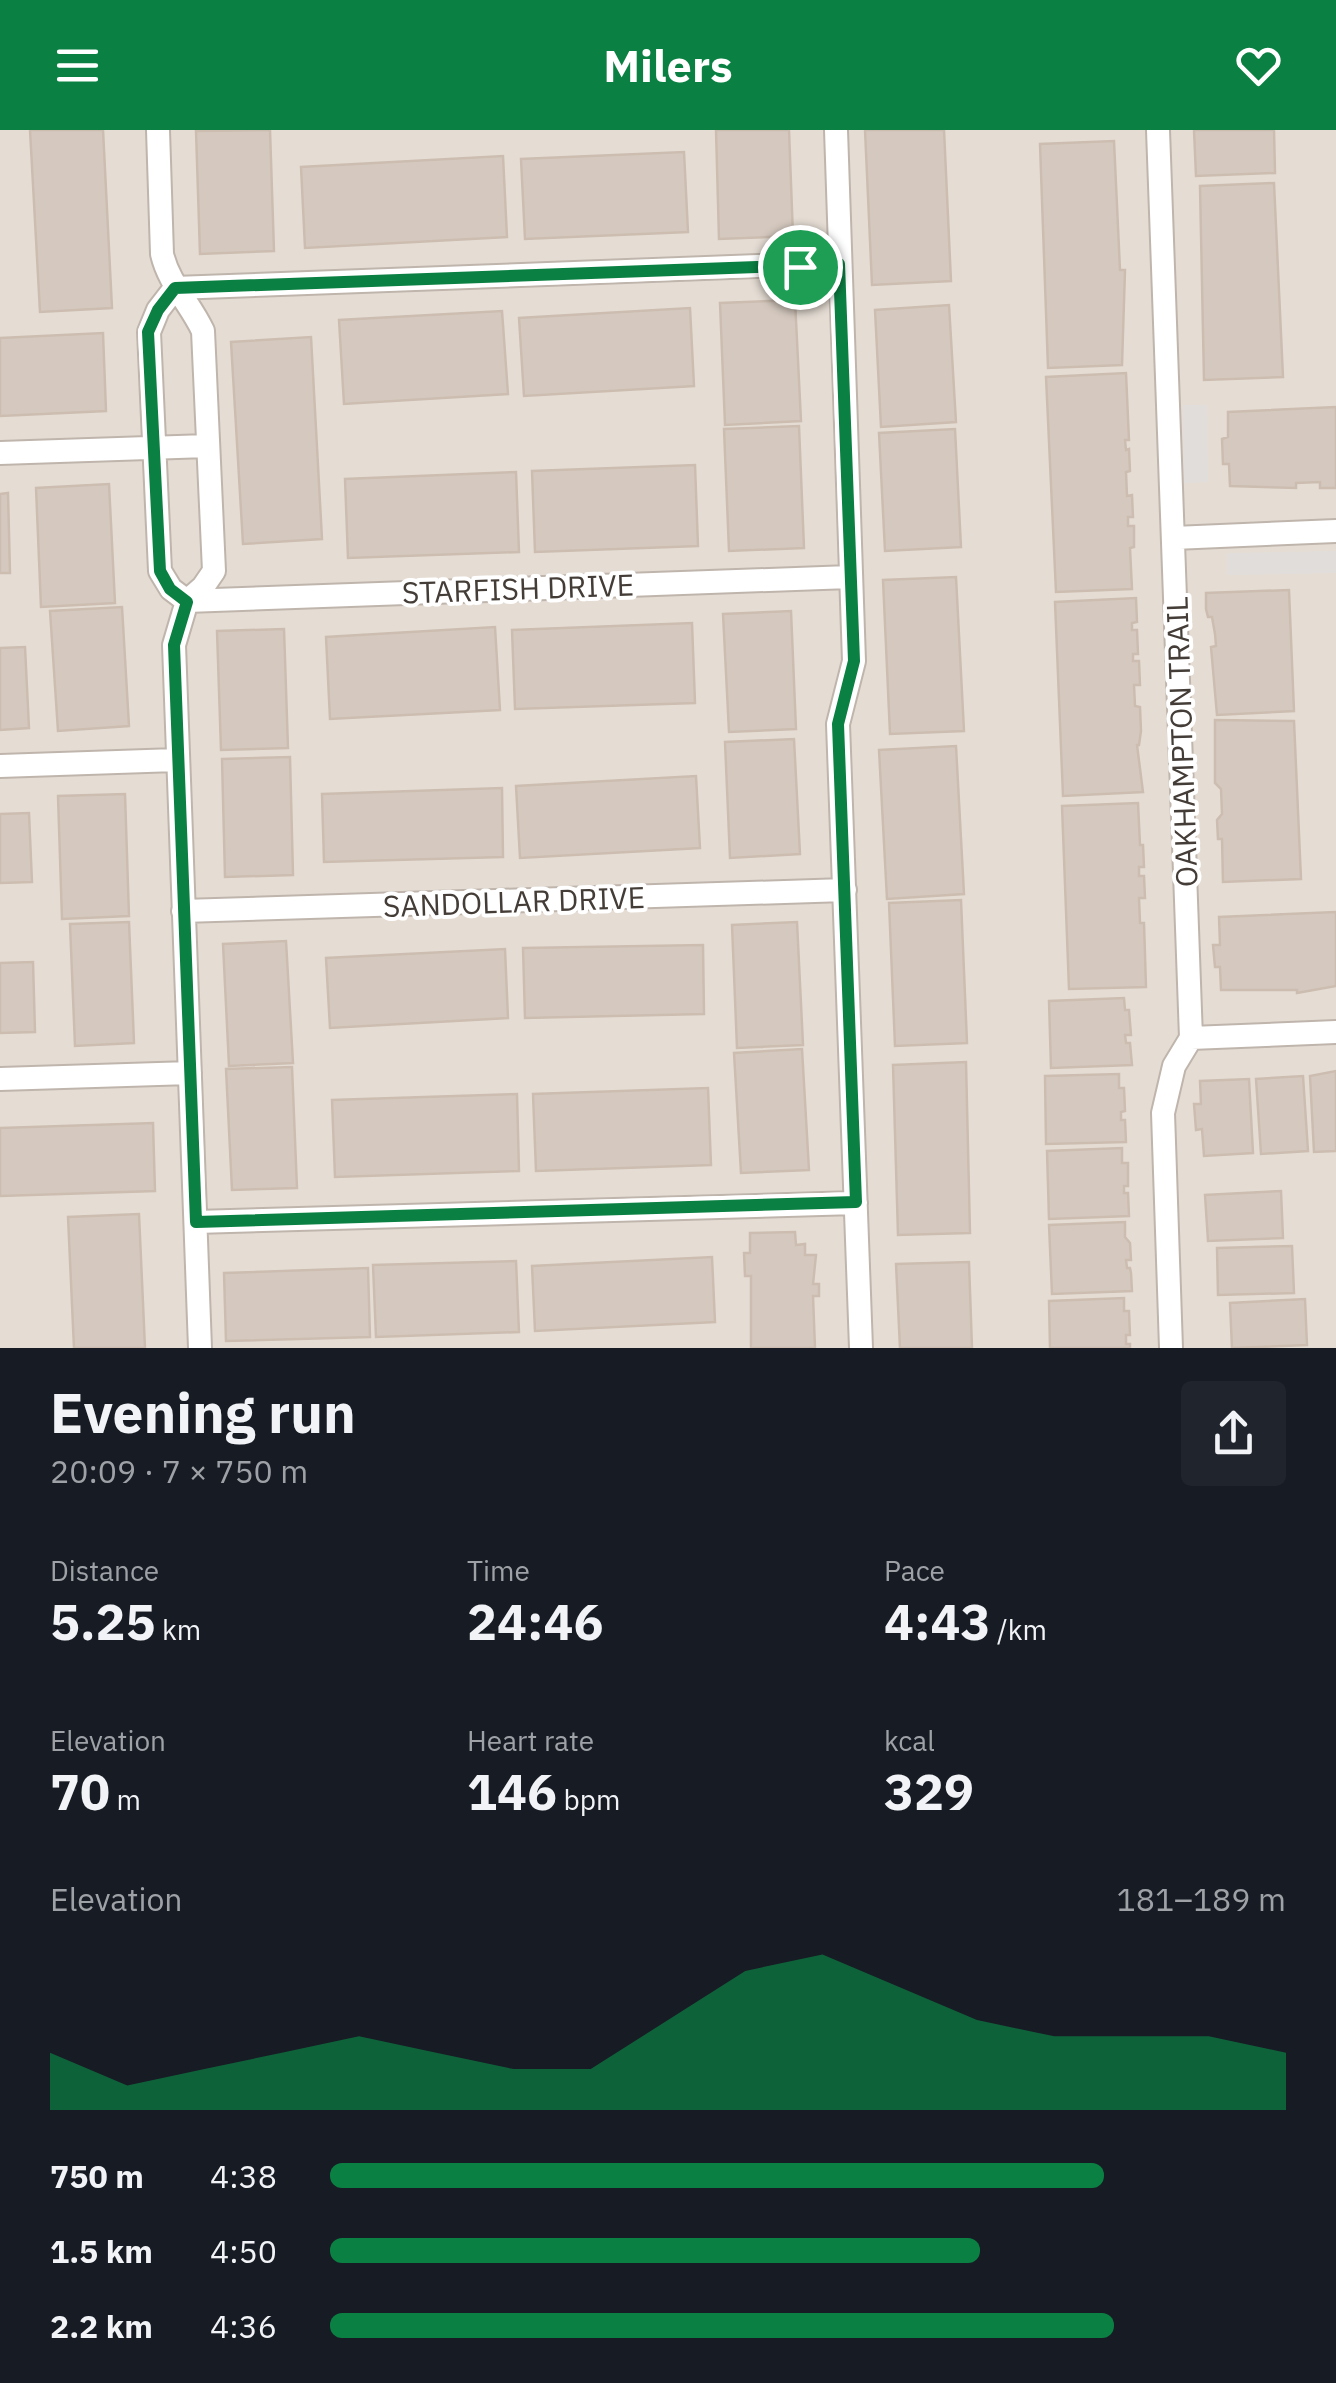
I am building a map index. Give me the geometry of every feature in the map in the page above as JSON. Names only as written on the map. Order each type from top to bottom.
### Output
[{"type":"street","points":[[158,130],[166,274],[203,330],[214,571],[187,602],[174,645],[200,1348]]},
{"type":"street","points":[[836,130],[854,661],[838,724],[861,1348]]},
{"type":"street","name":"OAKHAMPTON TRAIL","points":[[1158,130],[1191,1038],[1174,1066],[1163,1113],[1171,1348]]},
{"type":"street","points":[[175,288],[839,264]]},
{"type":"street","points":[[175,288],[148,332],[160,571],[170,589],[187,602]]},
{"type":"street","points":[[0,454],[207,446]]},
{"type":"street","points":[[1174,538],[1336,531]]},
{"type":"street","name":"STARFISH DRIVE","points":[[187,602],[850,577]]},
{"type":"street","points":[[0,766],[176,760]]},
{"type":"street","name":"SANDOLLAR DRIVE","points":[[183,911],[845,890]]},
{"type":"street","points":[[1191,1038],[1336,1032]]},
{"type":"street","points":[[0,1079],[190,1073]]},
{"type":"street","points":[[196,1222],[856,1202]]},
{"type":"shaded area","points":[[0,130],[1336,130],[1336,1348],[0,1348]]},
{"type":"shaded area","points":[[1183,405],[1207,405],[1208,482],[1184,483]]},
{"type":"shaded area","points":[[1336,551],[1336,573],[1227,575],[1227,553]]},
{"type":"building","points":[[30,130],[103,130],[112,308],[40,312]]},
{"type":"building","points":[[270,130],[274,251],[200,254],[196,131]]},
{"type":"building","points":[[716,130],[789,130],[793,236],[719,239]]},
{"type":"building","points":[[865,130],[944,130],[951,281],[872,285]]},
{"type":"building","points":[[1194,130],[1274,130],[1275,173],[1196,176]]},
{"type":"building","points":[[1114,141],[1120,270],[1125,270],[1122,365],[1048,368],[1040,144]]},
{"type":"building","points":[[684,152],[688,232],[525,239],[521,159]]},
{"type":"building","points":[[503,156],[507,237],[305,248],[301,167]]},
{"type":"building","points":[[1274,183],[1283,377],[1204,380],[1200,186]]},
{"type":"building","points":[[795,300],[801,421],[725,425],[720,303]]},
{"type":"building","points":[[949,305],[956,422],[881,427],[875,310]]},
{"type":"building","points":[[690,308],[694,386],[524,396],[519,318]]},
{"type":"building","points":[[502,311],[508,394],[344,404],[339,320]]},
{"type":"building","points":[[103,333],[106,411],[0,416],[0,338]]},
{"type":"building","points":[[311,337],[322,539],[243,544],[231,342]]},
{"type":"building","points":[[1126,373],[1129,440],[1125,440],[1130,471],[1126,472],[1127,496],[1132,495],[1133,517],[1128,517],[1128,526],[1134,526],[1134,547],[1130,548],[1132,589],[1056,592],[1046,377]]},
{"type":"building","points":[[1336,407],[1336,488],[1320,488],[1320,482],[1296,483],[1296,488],[1230,486],[1229,464],[1223,464],[1222,439],[1228,437],[1228,412]]},
{"type":"building","points":[[799,426],[804,548],[729,551],[724,429]]},
{"type":"building","points":[[955,429],[961,547],[885,551],[879,433]]},
{"type":"building","points":[[695,465],[698,546],[535,552],[532,471]]},
{"type":"building","points":[[516,472],[519,552],[348,558],[345,479]]},
{"type":"building","points":[[109,484],[115,603],[41,607],[36,488]]},
{"type":"building","points":[[8,493],[10,573],[0,573],[0,494]]},
{"type":"building","points":[[956,577],[964,731],[890,734],[883,580]]},
{"type":"building","points":[[1289,590],[1294,711],[1217,715],[1211,647],[1216,646],[1215,634],[1206,609],[1206,593]]},
{"type":"building","points":[[1136,598],[1137,622],[1132,623],[1132,630],[1137,630],[1138,654],[1133,654],[1133,661],[1139,661],[1140,685],[1134,685],[1135,706],[1140,707],[1137,745],[1143,792],[1063,796],[1055,602]]},
{"type":"building","points":[[122,607],[129,726],[58,731],[50,611]]},
{"type":"building","points":[[791,611],[796,729],[729,732],[723,614]]},
{"type":"building","points":[[692,623],[695,703],[515,709],[512,630]]},
{"type":"building","points":[[495,627],[500,710],[330,719],[326,637]]},
{"type":"building","points":[[284,629],[288,748],[221,750],[217,631]]},
{"type":"building","points":[[25,647],[29,728],[0,730],[0,648]]},
{"type":"building","points":[[1215,720],[1294,721],[1301,879],[1223,882],[1222,839],[1218,839],[1217,820],[1222,814],[1221,789],[1215,783]]},
{"type":"building","points":[[794,739],[800,854],[730,858],[725,742]]},
{"type":"building","points":[[956,746],[964,894],[887,899],[879,750]]},
{"type":"building","points":[[290,757],[293,875],[225,877],[222,759]]},
{"type":"building","points":[[696,776],[700,848],[520,858],[516,786]]},
{"type":"building","points":[[502,788],[503,857],[324,862],[322,794]]},
{"type":"building","points":[[125,794],[129,916],[62,919],[58,796]]},
{"type":"building","points":[[1138,803],[1144,867],[1139,867],[1139,876],[1144,876],[1145,898],[1139,898],[1140,923],[1144,923],[1146,987],[1069,989],[1062,806]]},
{"type":"building","points":[[29,813],[32,882],[0,883],[0,814]]},
{"type":"building","points":[[961,900],[967,1043],[895,1046],[889,903]]},
{"type":"building","points":[[1336,912],[1336,986],[1297,993],[1221,990],[1220,967],[1215,967],[1213,945],[1220,945],[1219,917]]},
{"type":"building","points":[[129,922],[134,1043],[75,1046],[70,924]]},
{"type":"building","points":[[797,922],[803,1045],[737,1048],[732,925]]},
{"type":"building","points":[[286,941],[293,1063],[229,1066],[223,944]]},
{"type":"building","points":[[703,945],[704,1014],[525,1018],[523,948]]},
{"type":"building","points":[[505,949],[508,1018],[330,1028],[326,958]]},
{"type":"building","points":[[33,962],[35,1032],[0,1033],[0,963]]},
{"type":"building","points":[[1124,998],[1125,1010],[1129,1010],[1131,1035],[1125,1035],[1126,1043],[1130,1043],[1132,1065],[1051,1068],[1049,1001]]},
{"type":"building","points":[[802,1049],[809,1170],[741,1173],[734,1053]]},
{"type":"building","points":[[966,1062],[970,1233],[898,1235],[893,1065]]},
{"type":"building","points":[[292,1067],[297,1188],[232,1190],[226,1069]]},
{"type":"building","points":[[1336,1071],[1336,1151],[1314,1152],[1310,1076]]},
{"type":"building","points":[[1119,1074],[1119,1088],[1124,1088],[1125,1111],[1121,1112],[1121,1120],[1125,1120],[1126,1142],[1046,1144],[1045,1076]]},
{"type":"building","points":[[1303,1076],[1308,1151],[1261,1154],[1256,1079]]},
{"type":"building","points":[[1249,1079],[1253,1153],[1204,1156],[1202,1129],[1196,1130],[1194,1104],[1201,1104],[1200,1081]]},
{"type":"building","points":[[708,1088],[711,1165],[536,1171],[533,1094]]},
{"type":"building","points":[[517,1094],[519,1171],[335,1177],[332,1100]]},
{"type":"building","points":[[153,1123],[155,1191],[0,1196],[0,1128]]},
{"type":"building","points":[[1122,1148],[1122,1163],[1128,1163],[1128,1186],[1124,1186],[1124,1193],[1128,1193],[1129,1216],[1049,1219],[1047,1151]]},
{"type":"building","points":[[1281,1191],[1283,1238],[1208,1241],[1205,1195]]},
{"type":"building","points":[[139,1214],[145,1348],[74,1348],[68,1217]]},
{"type":"building","points":[[1125,1222],[1132,1291],[1052,1294],[1049,1225]]},
{"type":"building","points":[[795,1232],[796,1245],[805,1244],[805,1255],[816,1255],[813,1284],[819,1284],[819,1296],[813,1296],[815,1348],[751,1348],[751,1276],[745,1276],[744,1253],[750,1253],[750,1233]]},
{"type":"building","points":[[1292,1246],[1294,1293],[1218,1295],[1217,1248]]},
{"type":"building","points":[[712,1257],[715,1322],[535,1331],[532,1266]]},
{"type":"building","points":[[516,1261],[519,1332],[376,1337],[373,1265]]},
{"type":"building","points":[[969,1262],[972,1348],[900,1348],[896,1264]]},
{"type":"building","points":[[368,1268],[370,1337],[226,1341],[224,1273]]},
{"type":"building","points":[[1124,1298],[1124,1311],[1129,1311],[1130,1335],[1126,1335],[1126,1344],[1130,1348],[1050,1348],[1049,1301]]},
{"type":"building","points":[[1305,1299],[1307,1345],[1232,1348],[1230,1303]]},
{"type":"route","points":[[839,264],[854,661],[838,724],[856,1202],[196,1222],[174,645],[187,602],[170,589],[160,571],[148,332],[158,310],[175,288],[218,285],[800,267],[839,264]]}]
